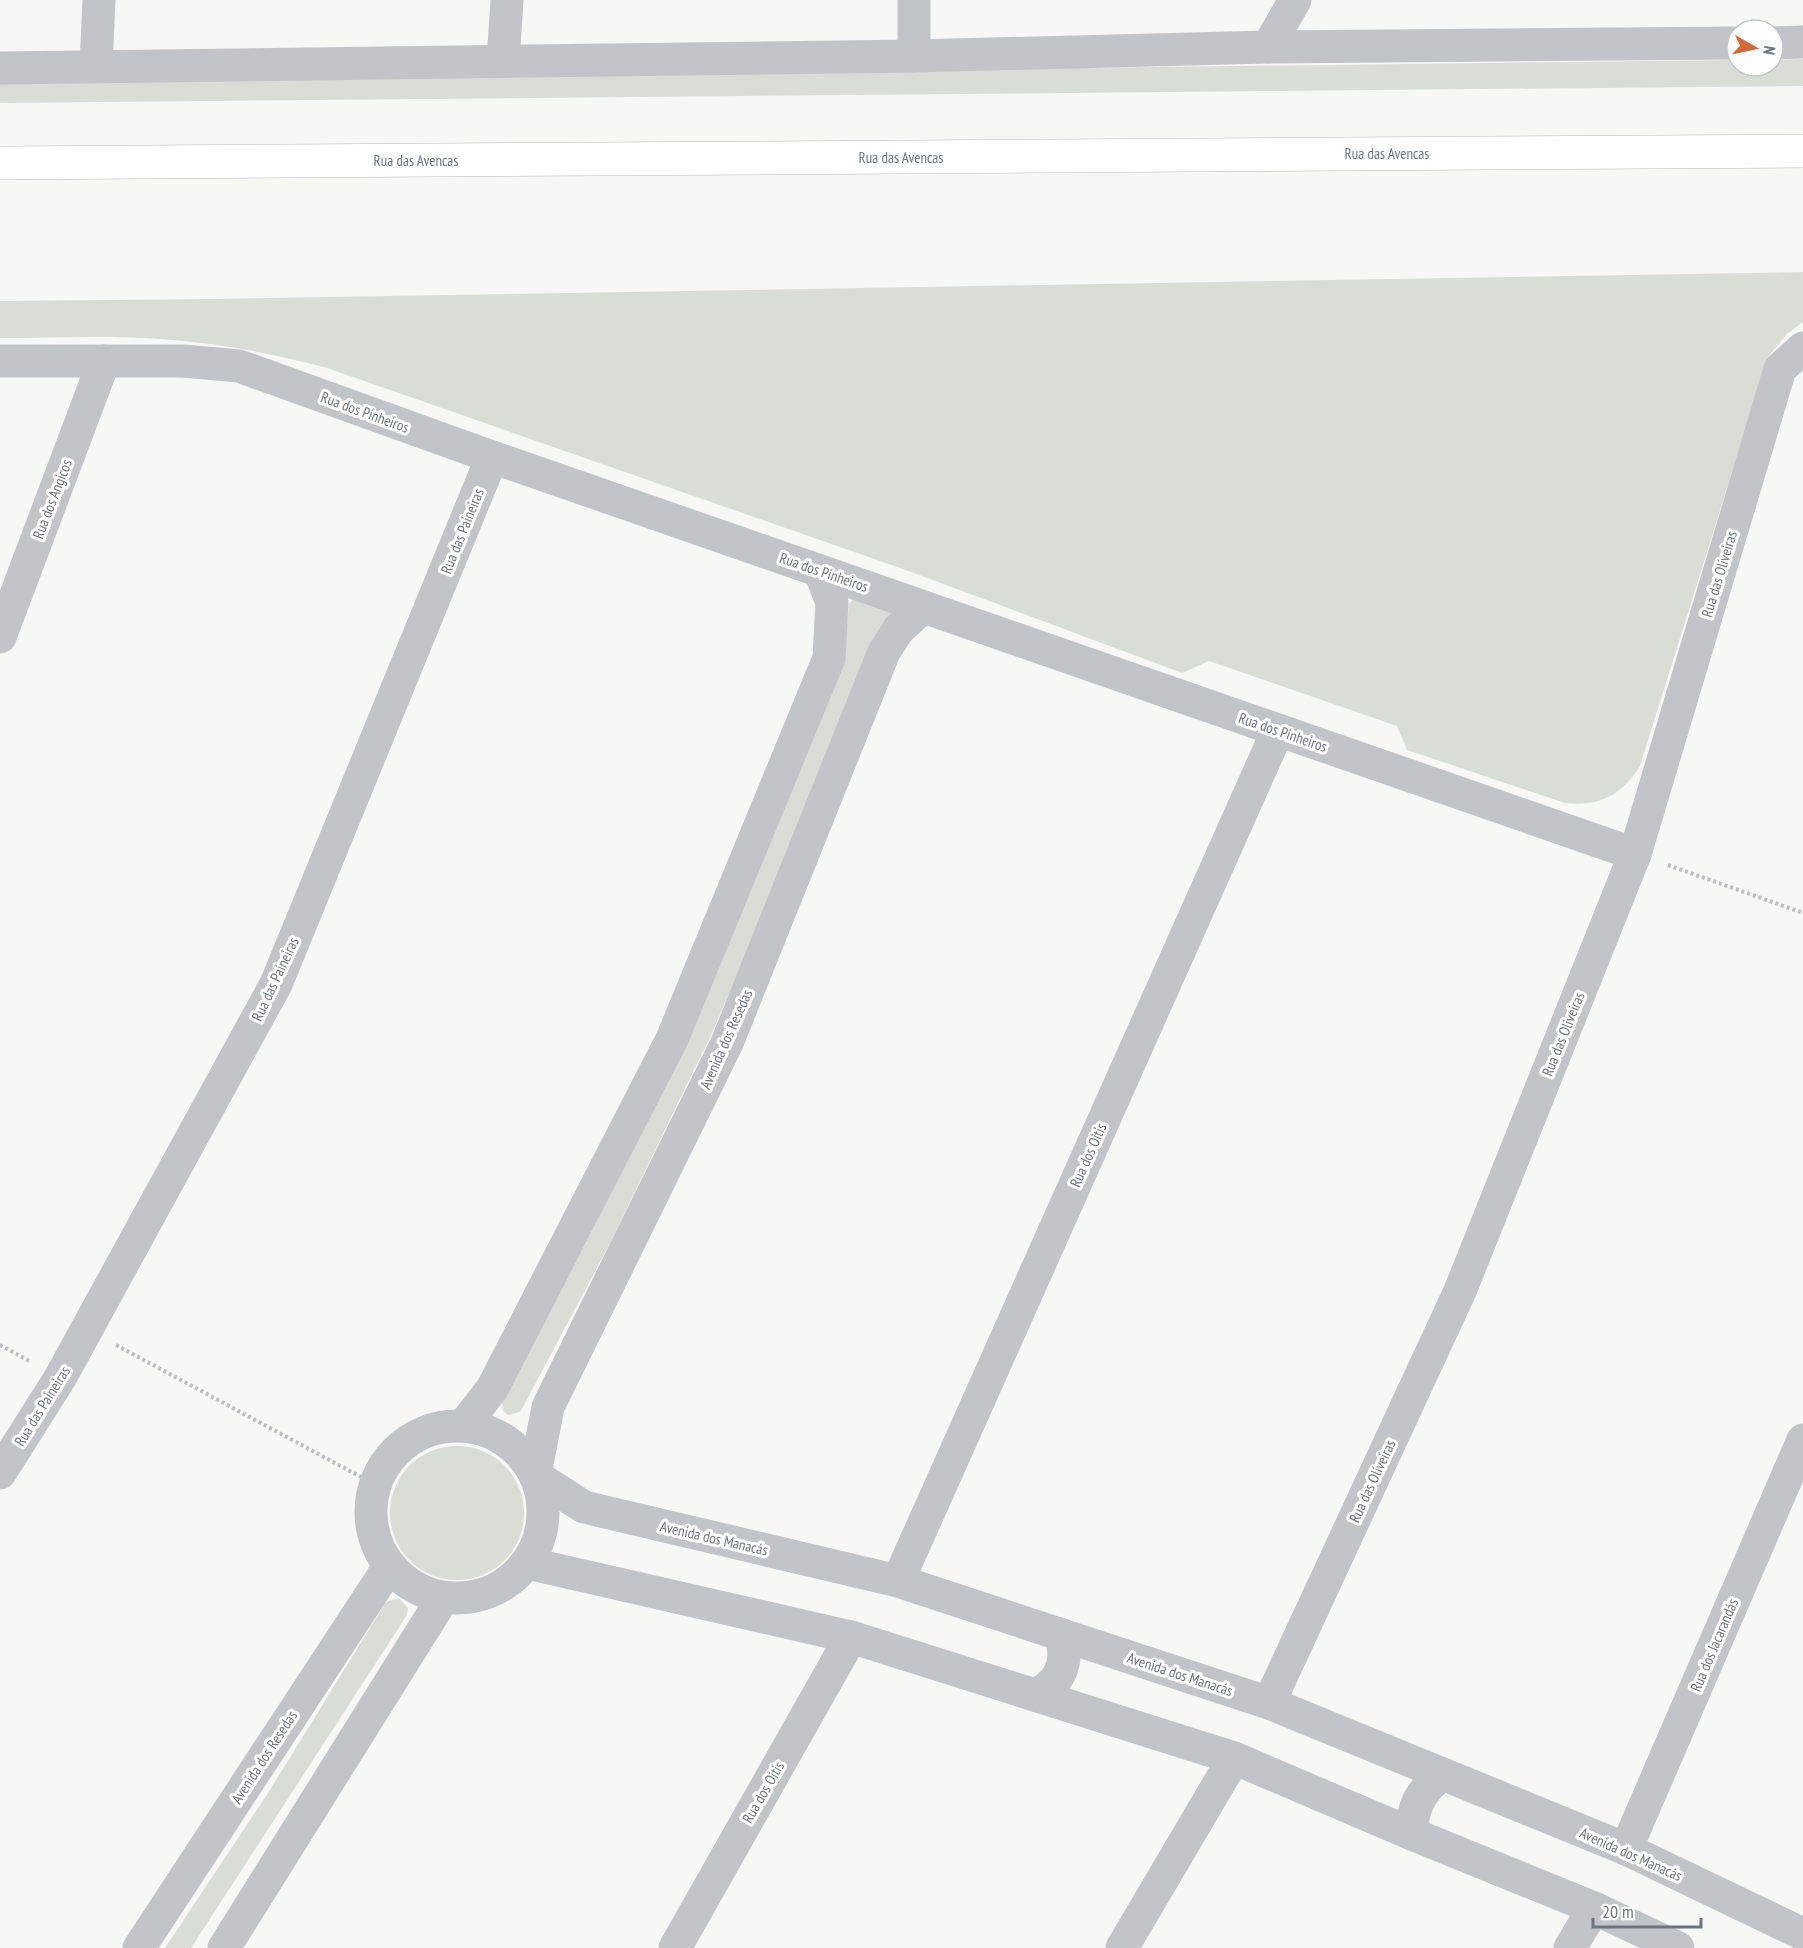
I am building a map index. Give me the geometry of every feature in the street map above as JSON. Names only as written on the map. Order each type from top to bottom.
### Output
[{"type":"street","points":[[96,66],[99,0]]},
{"type":"street","points":[[503,61],[507,0]]},
{"type":"street","points":[[914,0],[914,56]]},
{"type":"street","points":[[1268,47],[1295,0]]},
{"type":"street","points":[[1785,43],[1803,42]]},
{"type":"street","points":[[0,68],[914,56],[1268,47],[1725,43]]},
{"type":"street","name":"Rua das Avencas","points":[[0,163],[1803,151]]},
{"type":"street","name":"Rua das Oliveiras","points":[[1269,1703],[1460,1291],[1635,854],[1780,369],[1803,348]]},
{"type":"street","name":"Rua dos Pinheiros","points":[[0,361],[183,361],[239,366],[492,457],[1635,854]]},
{"type":"street","name":"Rua dos Angicos","points":[[0,637],[104,361]]},
{"type":"street","name":"Rua das Paineiras","points":[[0,1473],[60,1378],[276,984],[492,457]]},
{"type":"street","points":[[464,1425],[492,1389],[672,1039],[829,658],[832,603],[820,571]]},
{"type":"street","name":"Avenida dos Resedas","points":[[536,1476],[548,1407],[727,1043],[884,652],[898,630],[923,607]]},
{"type":"street","name":"Rua dos Oitis","points":[[898,1581],[1278,730]]},
{"type":"street","points":[[464,1425],[487,1430],[508,1441],[525,1457],[536,1476],[543,1507],[540,1536],[527,1563],[510,1580],[490,1592],[467,1599],[443,1598],[423,1592],[405,1582],[389,1567],[375,1542],[370,1513],[374,1484],[388,1459],[409,1439],[435,1428],[464,1425]]},
{"type":"street","name":"Rua dos Jacarandás","points":[[1626,1849],[1803,1440]]},
{"type":"street","name":"Avenida dos Manacás","points":[[536,1476],[584,1507],[898,1581],[1269,1703],[1626,1849],[1785,1935]]},
{"type":"street","points":[[527,1563],[851,1637],[1234,1758],[1594,1908],[1678,1948]]},
{"type":"street","name":"Avenida dos Resedas","points":[[139,1948],[389,1567]]},
{"type":"street","points":[[224,1948],[443,1598]]},
{"type":"street","points":[[1035,1695],[1046,1690],[1062,1670],[1065,1658],[1060,1634]]},
{"type":"street","name":"Rua dos Oitis","points":[[675,1948],[851,1637]]},
{"type":"street","points":[[1122,1948],[1234,1758]]},
{"type":"street","points":[[1412,1834],[1412,1817],[1417,1800],[1427,1786],[1441,1775]]},
{"type":"street","points":[[1570,1948],[1594,1908]]},
{"type":"path","points":[[1635,854],[1803,913]]},
{"type":"path","points":[[87,1330],[374,1484]]},
{"type":"shaded area","points":[[1803,59],[1803,86],[0,103],[0,81],[1725,60],[1725,78],[1785,78],[1785,60]]},
{"type":"shaded area","points":[[1803,272],[1803,322],[1787,334],[1768,357],[1640,766],[1617,792],[1599,801],[1577,804],[1565,803],[1407,750],[1397,726],[1209,661],[1182,673],[903,569],[327,368],[244,349],[181,341],[120,337],[0,338],[0,301]]},
{"type":"shaded area","points":[[854,599],[891,610],[891,619],[711,1035],[610,1243],[523,1407],[520,1412],[508,1415],[503,1411],[502,1401],[592,1231],[690,1028],[845,648],[849,604]]},
{"type":"shaded area","points":[[457,1446],[483,1451],[505,1465],[519,1487],[524,1513],[519,1539],[505,1561],[483,1575],[457,1580],[431,1575],[409,1561],[395,1539],[390,1513],[395,1487],[409,1465],[431,1451]]},
{"type":"shaded area","points":[[399,1598],[408,1608],[407,1615],[191,1948],[165,1948],[268,1793],[386,1602]]}]
